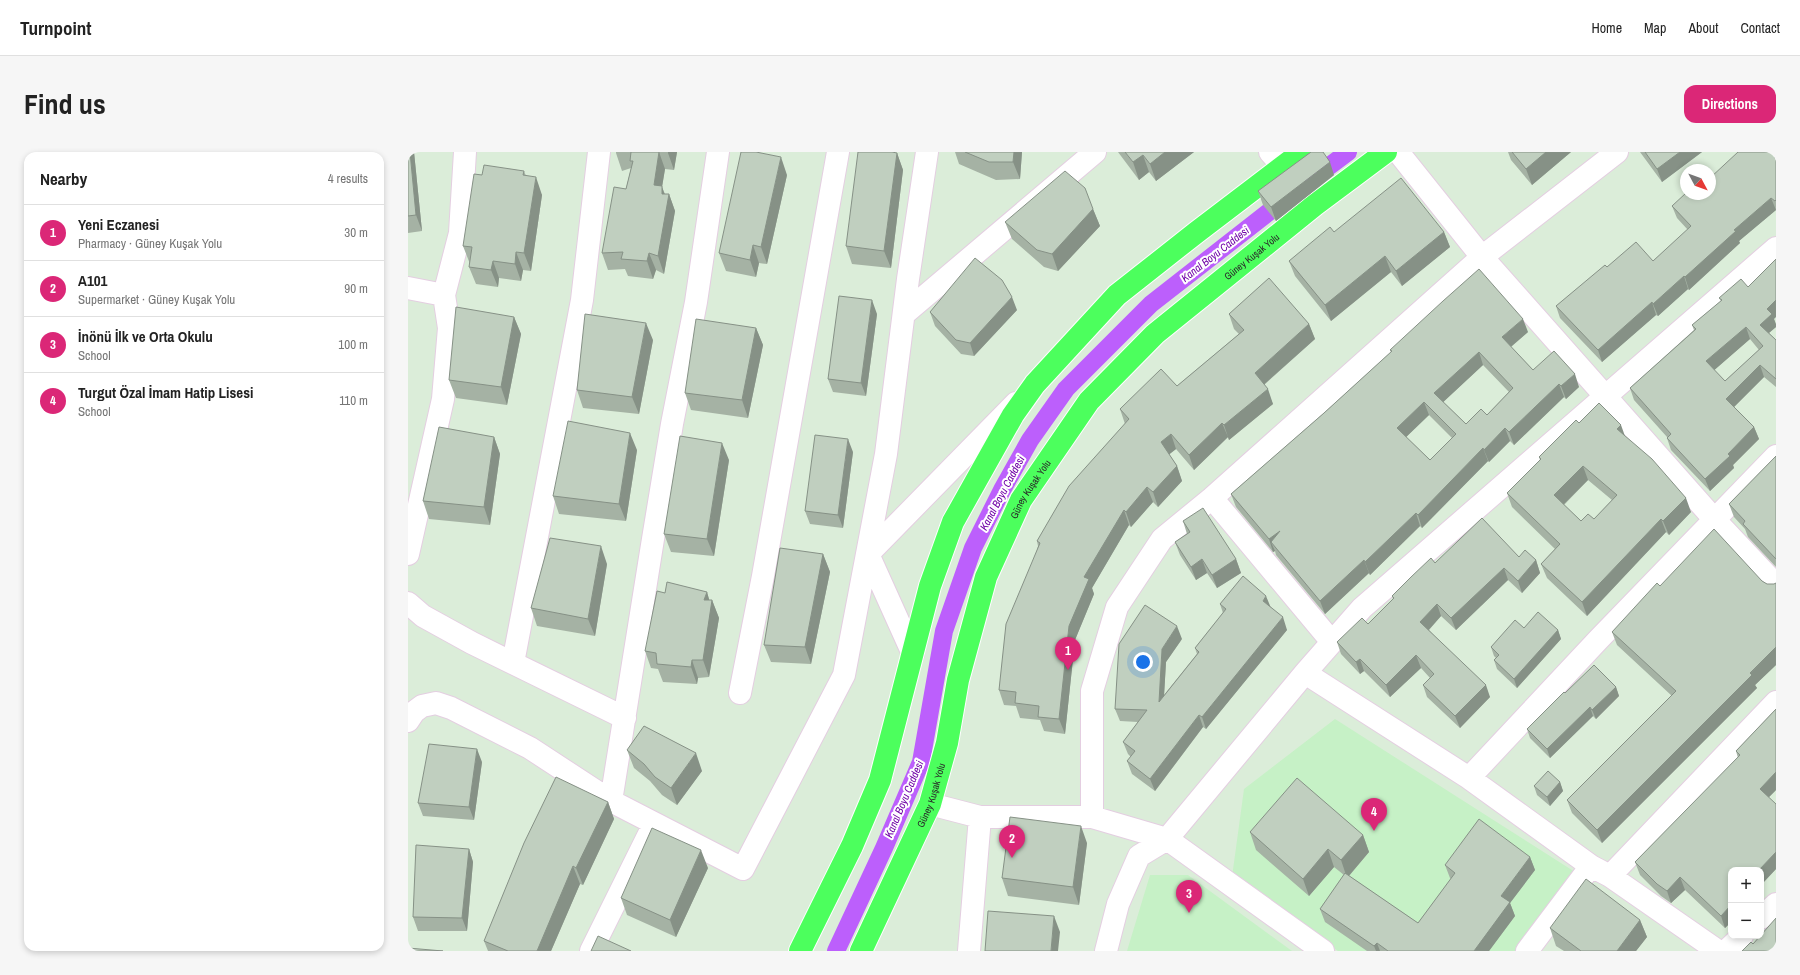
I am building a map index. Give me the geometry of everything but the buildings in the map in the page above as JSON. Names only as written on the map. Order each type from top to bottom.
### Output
[{"type":"main road","points":[[800,951],[852,846],[880,780],[930,586],[953,522],[1013,415],[1035,384],[1118,295],[1197,232],[1277,159],[1302,152]]},
{"type":"main road","name":"Güney Kuşak Yolu","points":[[861,951],[930,804],[947,743],[958,680],[986,577],[1021,500],[1089,401],[1155,334],[1315,206],[1386,152]]},
{"type":"street","points":[[408,554],[443,399],[449,328],[444,295],[460,233],[465,152]]},
{"type":"street","points":[[512,663],[582,300],[599,152]]},
{"type":"street","points":[[612,801],[672,424],[696,302],[718,152]]},
{"type":"street","points":[[740,693],[763,576],[838,152]]},
{"type":"street","points":[[408,721],[414,712],[422,706],[436,703],[451,708],[530,748],[612,801],[743,869],[844,675],[886,454],[927,152]]},
{"type":"street","points":[[904,314],[1095,152]]},
{"type":"street","points":[[1398,152],[1482,257],[1714,519],[1776,585]]},
{"type":"street","points":[[1092,817],[1092,692],[1117,607],[1162,539],[1212,498],[1482,257],[1617,152]]},
{"type":"street","points":[[1106,951],[1118,904],[1139,856],[1167,839],[1305,673],[1362,608],[1605,395],[1776,248]]},
{"type":"street","points":[[408,288],[444,295]]},
{"type":"street","points":[[868,554],[1035,384]]},
{"type":"street","points":[[1469,778],[1598,640],[1776,456]]},
{"type":"street","points":[[1212,498],[1332,642]]},
{"type":"street","points":[[868,554],[913,654]]},
{"type":"street","points":[[408,603],[423,616],[512,663],[625,718]]},
{"type":"street","points":[[1305,673],[1469,778],[1591,866],[1610,876],[1718,951]]},
{"type":"street","points":[[1610,876],[1776,702]]},
{"type":"street","points":[[930,804],[980,817],[1092,817],[1167,839],[1323,951]]},
{"type":"street","points":[[969,951],[980,817]]},
{"type":"street","points":[[591,951],[654,824]]},
{"type":"street","points":[[1527,951],[1591,866]]},
{"type":"street","points":[[1764,915],[1776,904]]},
{"type":"street","points":[[1726,951],[1739,939]]},
{"type":"shaded area","points":[[1335,719],[1575,872],[1515,951],[1338,951],[1232,877],[1244,789]]},
{"type":"shaded area","points":[[1150,875],[1188,875],[1292,951],[1127,951]]},
{"type":"waterway","name":"Kanal Boyu Caddesi","points":[[1312,179],[1348,152]]},
{"type":"waterway","name":"Kanal Boyu Caddesi","points":[[836,951],[884,848],[921,762],[944,631],[973,548],[1002,490],[1030,440],[1066,389],[1151,304],[1288,197]]},
{"type":"place","name":"Yeni Eczanesi","points":[[1068,670]]},
{"type":"place","name":"Turgut Özal İmam Hatip Lisesi","points":[[1374,831]]},
{"type":"place","name":"A101","points":[[1012,858]]},
{"type":"place","name":"İnönü İlk ve Orta Okulu","points":[[1189,913]]}]
